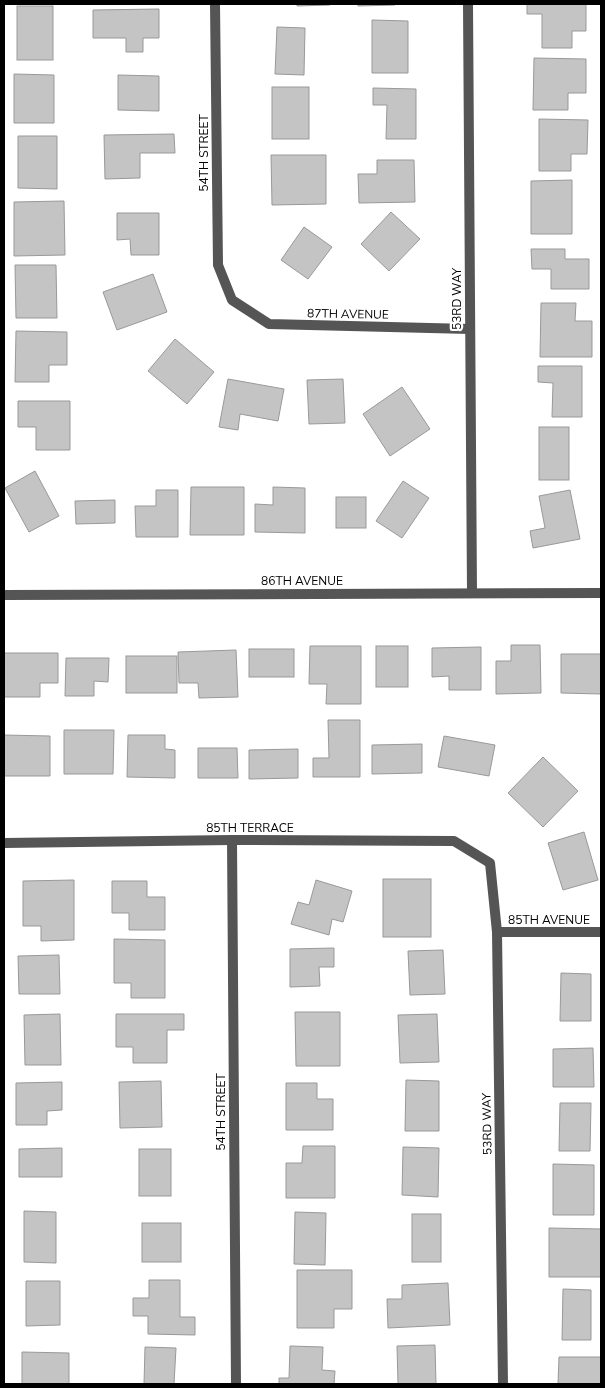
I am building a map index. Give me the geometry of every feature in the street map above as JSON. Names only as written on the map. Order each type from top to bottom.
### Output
[{"type":"street","name":"54TH STREET","points":[[216,4],[218,265],[232,300]]},
{"type":"street","name":"53RD WAY","points":[[468,4],[472,594]]},
{"type":"street","name":"87TH AVENUE","points":[[232,300],[269,324],[470,329]]},
{"type":"street","name":"86TH AVENUE","points":[[4,594],[601,593]]},
{"type":"street","name":"54TH STREET","points":[[232,840],[236,1384]]},
{"type":"street","name":"85TH TERRACE","points":[[4,843],[232,840],[454,841],[490,863]]},
{"type":"street","name":"53RD WAY","points":[[490,863],[497,932],[502,1384]]},
{"type":"street","name":"85TH AVENUE","points":[[497,932],[601,932]]},
{"type":"building","points":[[297,4],[330,4],[330,5],[297,6]]},
{"type":"building","points":[[358,4],[395,4],[395,5],[358,6]]},
{"type":"building","points":[[527,4],[586,4],[586,31],[572,31],[572,48],[542,48],[542,14],[527,14]]},
{"type":"building","points":[[17,6],[53,6],[53,60],[17,60]]},
{"type":"building","points":[[159,9],[159,38],[143,38],[143,52],[126,52],[126,38],[93,38],[93,10]]},
{"type":"building","points":[[372,20],[408,21],[408,73],[372,73]]},
{"type":"building","points":[[277,27],[305,28],[304,75],[275,74]]},
{"type":"building","points":[[534,58],[586,59],[586,93],[568,93],[568,110],[533,110]]},
{"type":"building","points":[[14,74],[54,75],[54,123],[14,123]]},
{"type":"building","points":[[118,75],[159,76],[159,111],[118,110]]},
{"type":"building","points":[[272,87],[309,87],[309,139],[272,139]]},
{"type":"building","points":[[373,88],[416,89],[416,139],[386,139],[387,105],[373,105]]},
{"type":"building","points":[[539,119],[588,120],[587,154],[571,154],[571,171],[539,171]]},
{"type":"building","points":[[174,134],[175,153],[140,153],[140,178],[105,179],[104,135]]},
{"type":"building","points":[[18,136],[57,136],[57,189],[18,188]]},
{"type":"building","points":[[271,155],[326,155],[326,204],[272,205]]},
{"type":"building","points":[[377,160],[414,160],[415,202],[359,203],[358,174],[377,174]]},
{"type":"building","points":[[572,180],[572,234],[531,234],[531,181]]},
{"type":"building","points":[[64,201],[65,255],[14,256],[14,202]]},
{"type":"building","points":[[391,212],[420,239],[389,271],[361,244]]},
{"type":"building","points":[[117,213],[159,213],[159,255],[131,255],[130,239],[117,240]]},
{"type":"building","points":[[304,227],[332,247],[308,279],[281,260]]},
{"type":"building","points":[[531,249],[565,249],[565,259],[589,259],[589,289],[551,289],[551,269],[532,269]]},
{"type":"building","points":[[15,265],[56,265],[57,318],[16,318]]},
{"type":"building","points":[[153,274],[167,312],[117,330],[103,292]]},
{"type":"building","points":[[541,303],[576,303],[575,321],[592,321],[592,357],[540,357]]},
{"type":"building","points":[[16,331],[67,332],[67,365],[49,365],[49,382],[15,382]]},
{"type":"building","points":[[175,339],[214,372],[187,404],[148,371]]},
{"type":"building","points":[[538,366],[582,366],[582,417],[552,417],[553,383],[538,382]]},
{"type":"building","points":[[228,379],[284,389],[278,421],[240,414],[238,430],[219,427]]},
{"type":"building","points":[[343,379],[345,423],[309,424],[307,380]]},
{"type":"building","points":[[402,387],[430,429],[390,456],[363,414]]},
{"type":"building","points":[[18,401],[70,401],[70,450],[36,450],[36,427],[18,427]]},
{"type":"building","points":[[539,427],[569,427],[569,480],[539,480]]},
{"type":"building","points":[[35,471],[59,516],[29,532],[5,488]]},
{"type":"building","points":[[403,481],[429,498],[402,538],[376,521]]},
{"type":"building","points":[[191,487],[244,487],[244,535],[190,535]]},
{"type":"building","points":[[273,487],[305,488],[305,533],[255,532],[255,504],[273,505]]},
{"type":"building","points":[[156,490],[178,490],[178,537],[136,537],[135,506],[156,506]]},
{"type":"building","points":[[570,490],[580,539],[533,548],[530,531],[545,528],[539,496]]},
{"type":"building","points":[[336,497],[366,497],[366,528],[336,528]]},
{"type":"building","points":[[115,500],[115,523],[76,524],[75,501]]},
{"type":"building","points":[[511,645],[540,645],[541,693],[496,694],[496,661],[511,661]]},
{"type":"building","points":[[310,646],[361,646],[361,704],[326,704],[327,684],[309,684]]},
{"type":"building","points":[[376,646],[408,646],[408,687],[376,687]]},
{"type":"building","points":[[481,647],[481,690],[449,690],[449,676],[432,677],[432,648]]},
{"type":"building","points":[[249,649],[294,649],[294,677],[249,677]]},
{"type":"building","points":[[236,650],[238,697],[199,698],[198,683],[179,683],[178,652]]},
{"type":"building","points":[[4,653],[58,653],[58,683],[40,683],[40,697],[4,697]]},
{"type":"building","points":[[561,654],[601,654],[601,694],[561,693]]},
{"type":"building","points":[[126,656],[177,656],[177,693],[126,693]]},
{"type":"building","points":[[66,658],[109,658],[108,682],[94,681],[94,696],[65,696]]},
{"type":"building","points":[[328,720],[360,720],[360,777],[313,777],[313,758],[329,758]]},
{"type":"building","points":[[64,730],[114,730],[113,774],[64,774]]},
{"type":"building","points":[[4,735],[50,736],[50,776],[4,776]]},
{"type":"building","points":[[128,735],[165,735],[165,749],[175,750],[175,778],[127,777]]},
{"type":"building","points":[[444,736],[495,745],[489,776],[438,767]]},
{"type":"building","points":[[422,744],[422,773],[372,774],[372,745]]},
{"type":"building","points":[[198,748],[237,748],[238,778],[198,778]]},
{"type":"building","points":[[298,749],[298,778],[249,779],[249,750]]},
{"type":"building","points":[[543,757],[578,791],[543,827],[508,793]]},
{"type":"building","points":[[584,832],[598,880],[563,890],[548,843]]},
{"type":"building","points":[[383,879],[431,879],[431,937],[383,937]]},
{"type":"building","points":[[74,880],[74,940],[41,941],[41,926],[23,926],[23,881]]},
{"type":"building","points":[[316,880],[352,891],[343,922],[332,919],[329,935],[291,924],[298,902],[309,905]]},
{"type":"building","points":[[112,881],[147,881],[147,897],[165,897],[165,930],[129,930],[129,913],[112,913]]},
{"type":"building","points":[[114,939],[165,940],[165,998],[131,998],[131,983],[114,983]]},
{"type":"building","points":[[334,948],[334,967],[319,967],[320,986],[290,987],[290,949]]},
{"type":"building","points":[[443,950],[445,994],[410,995],[408,951]]},
{"type":"building","points":[[59,955],[60,994],[19,994],[18,956]]},
{"type":"building","points":[[561,973],[591,974],[591,1021],[560,1021]]},
{"type":"building","points":[[295,1012],[340,1012],[340,1066],[296,1066]]},
{"type":"building","points":[[60,1014],[61,1065],[25,1065],[24,1015]]},
{"type":"building","points":[[116,1014],[184,1014],[184,1030],[167,1030],[167,1063],[133,1063],[133,1047],[116,1047]]},
{"type":"building","points":[[437,1014],[439,1062],[400,1063],[398,1015]]},
{"type":"building","points":[[593,1048],[594,1087],[553,1087],[553,1049]]},
{"type":"building","points":[[406,1080],[439,1081],[439,1131],[405,1131]]},
{"type":"building","points":[[161,1081],[162,1127],[120,1128],[119,1082]]},
{"type":"building","points":[[62,1082],[62,1110],[47,1111],[47,1125],[16,1125],[16,1083]]},
{"type":"building","points":[[286,1083],[317,1083],[317,1099],[333,1099],[333,1130],[286,1130]]},
{"type":"building","points":[[560,1103],[591,1103],[590,1151],[559,1151]]},
{"type":"building","points":[[303,1146],[335,1146],[335,1198],[286,1198],[286,1163],[302,1163]]},
{"type":"building","points":[[403,1147],[439,1148],[438,1197],[402,1195]]},
{"type":"building","points":[[62,1148],[62,1177],[19,1177],[19,1149]]},
{"type":"building","points":[[139,1149],[171,1149],[171,1196],[139,1196]]},
{"type":"building","points":[[553,1164],[594,1165],[594,1215],[553,1215]]},
{"type":"building","points":[[24,1211],[56,1212],[56,1263],[24,1262]]},
{"type":"building","points":[[295,1212],[326,1213],[325,1265],[294,1264]]},
{"type":"building","points":[[412,1214],[441,1214],[441,1262],[412,1262]]},
{"type":"building","points":[[142,1223],[181,1223],[181,1262],[142,1262]]},
{"type":"building","points":[[549,1228],[601,1229],[601,1277],[549,1277]]},
{"type":"building","points":[[297,1270],[352,1270],[352,1309],[334,1309],[334,1328],[297,1328]]},
{"type":"building","points":[[149,1280],[180,1280],[180,1317],[195,1317],[195,1335],[148,1334],[148,1316],[133,1316],[133,1298],[149,1298]]},
{"type":"building","points":[[26,1281],[60,1281],[60,1325],[26,1326]]},
{"type":"building","points":[[448,1283],[450,1325],[388,1328],[387,1299],[402,1299],[402,1285]]},
{"type":"building","points":[[563,1289],[591,1290],[591,1340],[562,1340]]},
{"type":"building","points":[[435,1345],[436,1384],[398,1384],[397,1346]]},
{"type":"building","points":[[290,1346],[323,1347],[322,1370],[335,1371],[334,1384],[279,1384],[279,1378],[289,1378]]},
{"type":"building","points":[[145,1347],[176,1348],[174,1384],[144,1384]]},
{"type":"building","points":[[22,1352],[69,1353],[69,1384],[22,1384]]},
{"type":"building","points":[[559,1357],[601,1357],[601,1384],[558,1384]]}]
